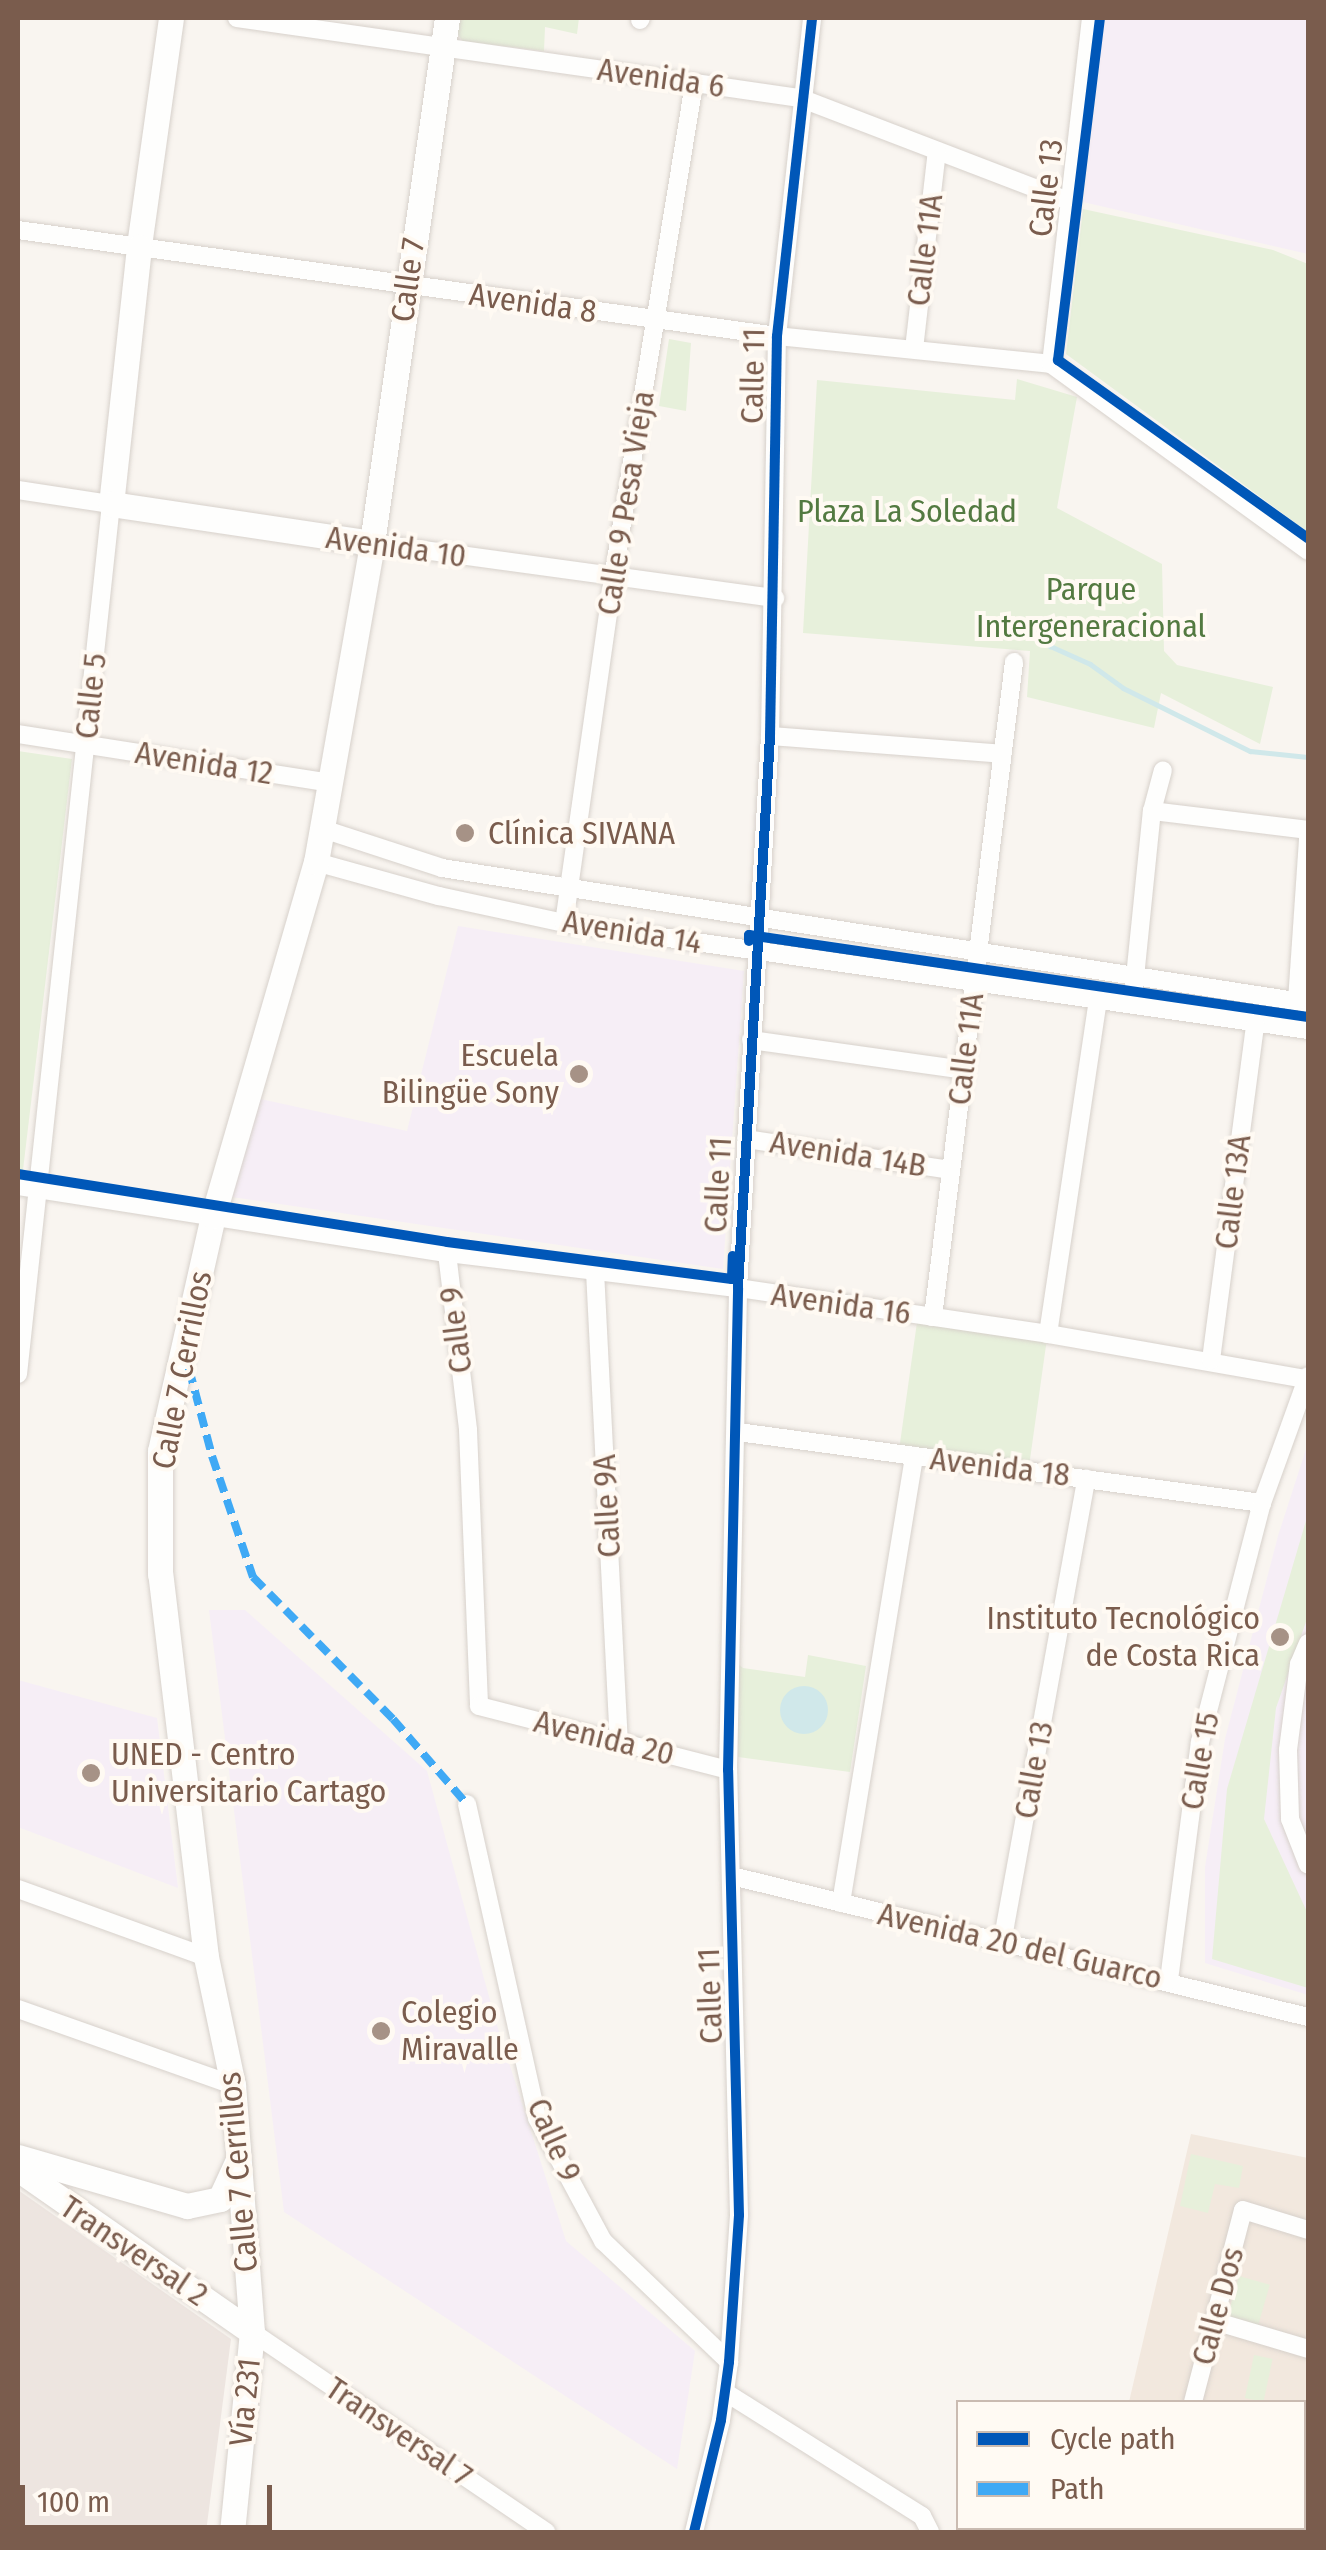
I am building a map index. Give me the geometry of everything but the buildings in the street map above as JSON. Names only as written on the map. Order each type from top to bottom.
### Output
[{"type":"main road","name":"Calle 5","points":[[111,504],[139,247],[171,18]]},
{"type":"main road","name":"Calle 7","points":[[372,543],[447,18]]},
{"type":"main road","name":"Avenida 10","points":[[111,504],[372,543]]},
{"type":"main road","name":"Calle 7 Cerrillos","points":[[252,2332],[233,2085],[206,1957],[160,1574],[160,1451],[213,1216],[316,862],[372,543]]},
{"type":"main road","points":[[18,2158],[187,2206],[220,2198],[239,2158]]},
{"type":"main road","name":"Transversal 2","points":[[18,2168],[252,2332]]},
{"type":"main road","name":"Vía 231","points":[[232,2532],[252,2332]]},
{"type":"street","name":"Avenida 6","points":[[237,18],[800,98],[1069,201]]},
{"type":"street","name":"Calle 11","points":[[694,2532],[730,2362],[739,2215],[728,1770],[738,1288],[770,736],[777,336],[800,98],[812,18]]},
{"type":"street","name":"Calle 13","points":[[1051,364],[1090,18]]},
{"type":"street","name":"Calle 9 Pesa Vieja","points":[[564,923],[613,578],[694,84]]},
{"type":"street","name":"Calle 11A","points":[[914,350],[937,151]]},
{"type":"street","name":"Avenida 8","points":[[18,230],[777,336],[1051,364]]},
{"type":"street","points":[[1051,364],[1308,551]]},
{"type":"street","name":"Avenida 10","points":[[18,490],[111,504]]},
{"type":"street","name":"Calle 5","points":[[18,1374],[111,504]]},
{"type":"street","name":"Avenida 10","points":[[372,543],[775,598]]},
{"type":"street","name":"Calle 11A","points":[[933,1318],[1014,662]]},
{"type":"street","name":"Avenida 12","points":[[18,734],[331,783]]},
{"type":"street","points":[[770,736],[1002,754]]},
{"type":"street","points":[[1132,1005],[1152,811],[1163,770]]},
{"type":"street","points":[[1152,811],[1308,830]]},
{"type":"street","name":"Avenida 14","points":[[322,829],[442,868],[1302,1002]]},
{"type":"street","points":[[1302,1002],[1308,838]]},
{"type":"street","name":"Avenida 14","points":[[316,862],[439,896],[564,923],[1308,1030]]},
{"type":"street","points":[[1048,1334],[1098,1000]]},
{"type":"street","name":"Calle 13A","points":[[1212,1360],[1255,1024]]},
{"type":"street","points":[[750,1040],[964,1070]]},
{"type":"street","name":"Avenida 14B","points":[[746,1138],[951,1170]]},
{"type":"street","name":"Avenida 16","points":[[18,1186],[447,1253],[738,1288],[1308,1377]]},
{"type":"street","name":"Calle 9","points":[[447,1253],[468,1430],[480,1706]]},
{"type":"street","name":"Calle 9A","points":[[595,1271],[620,1742]]},
{"type":"street","name":"Calle 15","points":[[1169,1980],[1200,1742],[1262,1502],[1308,1377]]},
{"type":"street","name":"Avenida 18","points":[[738,1432],[1262,1502]]},
{"type":"street","points":[[841,1904],[914,1456]]},
{"type":"street","name":"Calle 13","points":[[1002,1942],[1086,1478]]},
{"type":"street","points":[[1308,1642],[1288,1750],[1290,1819],[1308,1865]]},
{"type":"street","name":"Avenida 20","points":[[480,1706],[728,1770]]},
{"type":"street","name":"Calle 9","points":[[467,1804],[538,2118],[603,2241],[730,2362]]},
{"type":"street","name":"Avenida 20 del Guarco","points":[[732,1876],[1169,1980],[1308,2018]]},
{"type":"street","points":[[18,1889],[206,1957]]},
{"type":"street","points":[[18,2009],[233,2085]]},
{"type":"street","name":"Calle Dos","points":[[1194,2400],[1243,2210],[1308,2230]]},
{"type":"street","points":[[1214,2320],[1308,2348]]},
{"type":"street","name":"Transversal 7","points":[[252,2332],[546,2532]]},
{"type":"street","points":[[725,2392],[922,2516],[930,2532]]},
{"type":"shaded area","points":[[1105,18],[1308,18],[1308,254],[1083,202]]},
{"type":"shaded area","name":"Escuela Bilingüe Sony","points":[[458,926],[744,971],[723,1269],[225,1196],[256,1098],[407,1131]]},
{"type":"shaded area","name":"Instituto Tecnológico de Costa Rica","points":[[1308,1443],[1308,1995],[1205,1963],[1205,1867],[1225,1739],[1278,1536]]},
{"type":"shaded area","name":"Colegio Miravalle","points":[[209,1610],[245,1610],[427,1771],[496,2022],[566,2241],[695,2351],[677,2469],[284,2212]]},
{"type":"shaded area","name":"UNED - Centro Universitario Cartago","points":[[18,1680],[157,1718],[178,1888],[18,1827]]},
{"type":"shaded area","points":[[1191,2134],[1308,2158],[1308,2532],[1098,2532],[1306,2530],[1306,2400],[1129,2400]]},
{"type":"shaded area","points":[[18,2190],[231,2339],[206,2532],[18,2532]]},
{"type":"green space","points":[[456,18],[579,18],[577,34],[545,27],[544,51],[462,41],[455,29]]},
{"type":"green space","points":[[1083,209],[1273,250],[1308,264],[1308,532],[1066,354]]},
{"type":"green space","points":[[669,339],[691,343],[686,411],[659,406]]},
{"type":"green space","points":[[1017,379],[1077,397],[1057,508],[1162,564],[1164,651],[1177,665],[1273,687],[1260,744],[1161,693],[1154,728],[1027,697],[1030,651],[803,633],[817,380],[1015,400]]},
{"type":"green space","points":[[18,751],[72,759],[23,1170],[18,1170]]},
{"type":"green space","points":[[918,1315],[1048,1333],[1028,1472],[899,1454]]},
{"type":"green space","points":[[1308,1514],[1308,1616],[1276,1708],[1264,1819],[1308,1914],[1308,1988],[1212,1959],[1227,1789]]},
{"type":"green space","points":[[808,1655],[866,1666],[850,1772],[738,1757],[737,1663],[743,1668],[805,1677]]},
{"type":"green space","points":[[1191,2154],[1243,2166],[1239,2188],[1215,2184],[1208,2213],[1180,2206]]},
{"type":"green space","points":[[1239,2276],[1270,2285],[1258,2327],[1227,2318]]},
{"type":"green space","points":[[1254,2355],[1273,2359],[1264,2400],[1245,2398]]},
{"type":"water","points":[[804,1686],[821,1693],[828,1710],[821,1727],[804,1734],[787,1727],[780,1710],[787,1693]]},
{"type":"waterway","points":[[1027,624],[1050,646],[1090,664],[1123,688],[1250,751],[1308,757]]},
{"type":"marked path","points":[[183,1346],[212,1456],[253,1577],[393,1719],[467,1804]]},
{"type":"cycle path","points":[[694,2532],[721,2420],[739,2215],[728,1770],[738,1288],[770,736],[777,336],[812,18]]},
{"type":"cycle path","points":[[1100,18],[1058,360],[1308,538]]},
{"type":"cycle path","points":[[749,941],[749,935],[1308,1017]]},
{"type":"cycle path","points":[[18,1174],[447,1242],[732,1279],[733,1256]]},
{"type":"place","name":"Clínica SIVANA","points":[[465,833]]},
{"type":"place","name":"Escuela Bilingüe Sony","points":[[579,1074]]},
{"type":"place","name":"Instituto Tecnológico de Costa Rica","points":[[1280,1637]]},
{"type":"place","name":"UNED - Centro Universitario Cartago","points":[[91,1773]]},
{"type":"place","name":"Colegio Miravalle","points":[[381,2031]]},
{"type":"park label","name":"Plaza La Soledad","points":[[907,511]]},
{"type":"park label","name":"Parque Intergeneracional","points":[[1091,608]]}]
